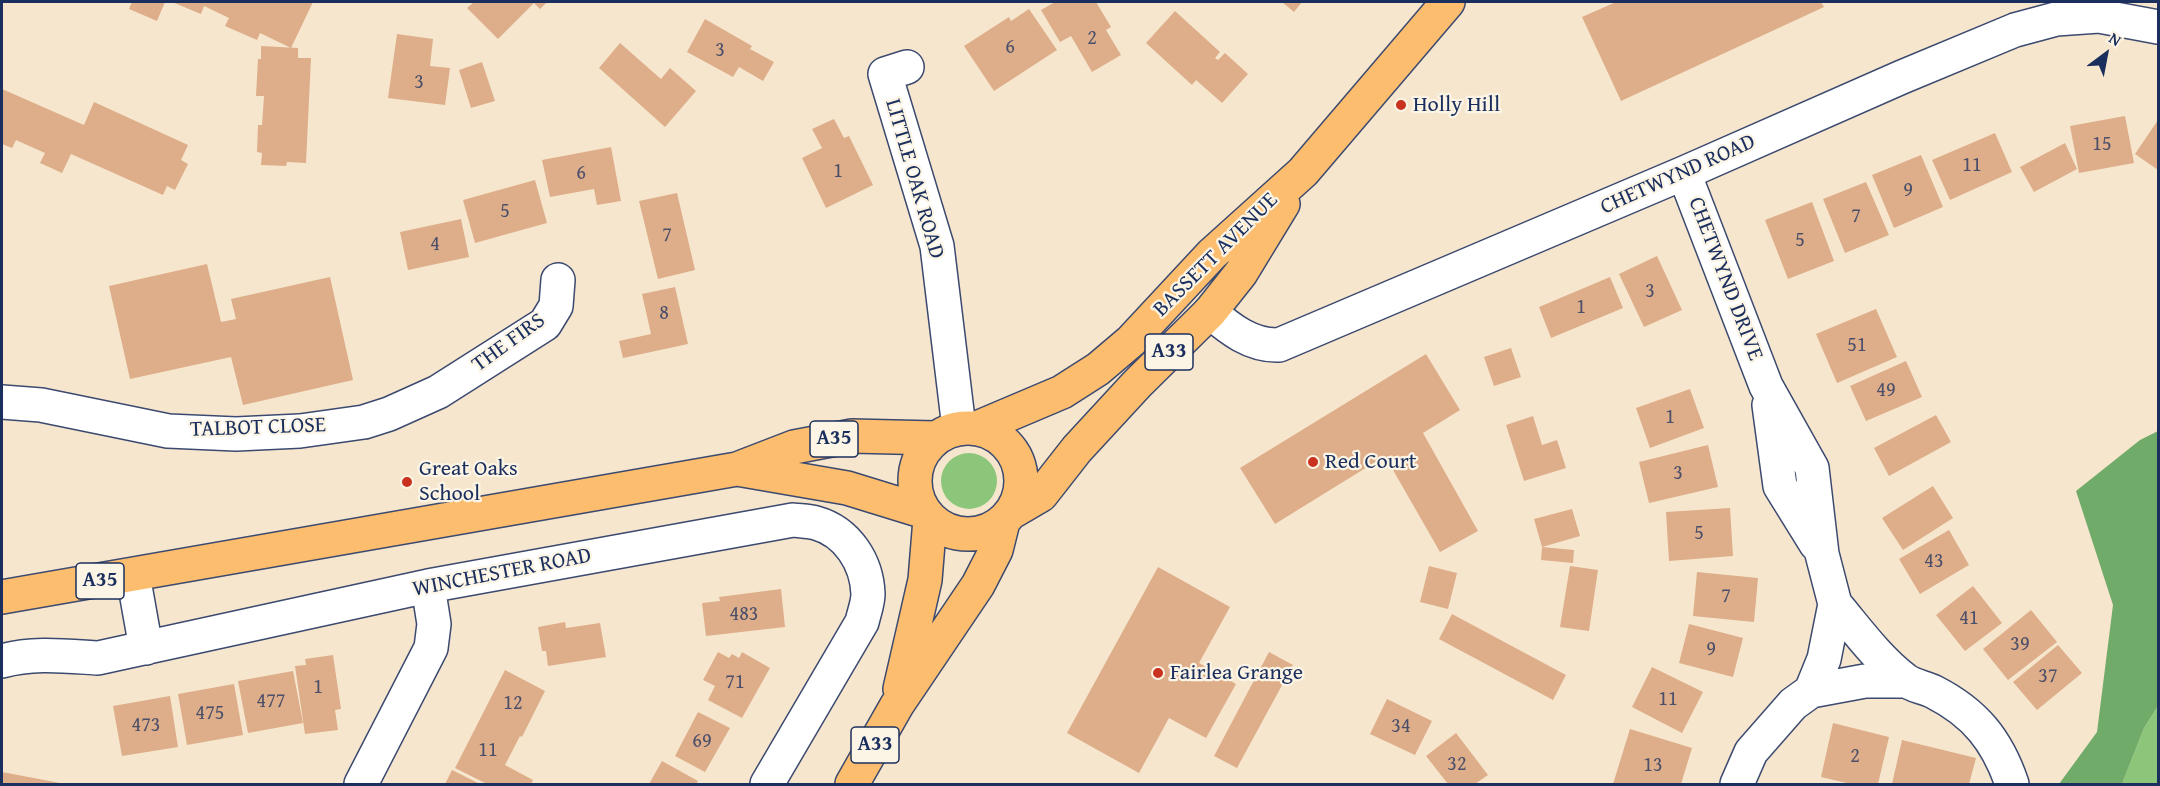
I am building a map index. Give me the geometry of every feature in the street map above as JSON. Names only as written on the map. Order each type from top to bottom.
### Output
[{"type":"main road","name":"BASSETT AVENUE","points":[[957,431],[1062,392],[1098,369],[1131,341],[1212,254],[1303,172],[1448,2]]},
{"type":"main road","name":"BASSETT AVENUE","points":[[1008,517],[1041,495],[1077,449],[1137,384],[1210,312],[1241,273],[1303,172]]},
{"type":"main road","name":"A35","points":[[2,597],[737,469],[794,447],[852,436],[957,431]]},
{"type":"main road","points":[[957,431],[998,437],[1014,453],[1020,468],[1022,483],[1020,498],[1008,517],[989,531],[958,534],[943,528],[927,516],[917,498],[914,481],[917,465],[924,450],[957,431]]},
{"type":"main road","name":"A35","points":[[737,469],[847,488],[927,516]]},
{"type":"main road","name":"A33","points":[[897,705],[925,580],[927,516]]},
{"type":"main road","name":"A33","points":[[852,784],[897,705],[978,585],[996,550],[1008,517]]},
{"type":"street","name":"CHETWYND ROAD","points":[[1210,312],[1246,338],[1260,344],[1279,345],[2015,30],[2055,19],[2098,16],[2158,27]]},
{"type":"street","name":"LITTLE OAK ROAD","points":[[884,73],[937,246],[957,431]]},
{"type":"street","name":"CHETWYND DRIVE","points":[[1684,173],[1766,386],[1812,468],[1822,554],[1835,604],[1879,657],[1906,681],[1932,691],[1962,708],[1984,730],[2004,760],[2012,784]]},
{"type":"street","name":"THE FIRS","points":[[438,392],[545,324],[556,306],[558,280]]},
{"type":"street","name":"TALBOT CLOSE","points":[[2,402],[41,405],[168,431],[236,434],[300,430],[364,422],[389,414],[438,392]]},
{"type":"street","name":"WINCHESTER ROAD","points":[[9,659],[53,656],[98,658],[428,586],[793,520],[818,524],[840,536],[854,549],[865,571],[868,596],[862,622],[767,784]]},
{"type":"street","points":[[133,575],[146,648]]},
{"type":"street","points":[[362,784],[431,648],[434,624],[428,586]]},
{"type":"street","name":"CHETWYND DRIVE","points":[[1811,691],[1824,659],[1835,604]]},
{"type":"street","name":"CHETWYND DRIVE","points":[[1737,784],[1751,752],[1793,704],[1811,691],[1866,681],[1906,681]]},
{"type":"green space","points":[[2158,431],[2158,706],[2144,728],[2122,784],[2059,784],[2097,732],[2113,605],[2076,491],[2140,440]]},
{"type":"green space","points":[[969,453],[980,455],[989,461],[995,470],[997,481],[995,492],[989,501],[980,507],[969,509],[958,507],[949,501],[943,492],[941,481],[943,470],[949,461],[958,455]]},
{"type":"green space","points":[[2158,706],[2158,784],[2122,784],[2144,728]]},
{"type":"building","points":[[132,2],[165,2],[157,21],[129,9]]},
{"type":"building","points":[[172,2],[313,2],[291,48],[260,33],[257,40],[225,26],[229,18],[204,6],[201,14]]},
{"type":"building","points":[[474,2],[547,2],[540,9],[534,3],[498,39],[467,8]]},
{"type":"building","points":[[1055,2],[1096,2],[1111,27],[1106,30],[1121,55],[1092,72],[1071,36],[1060,42],[1041,10]]},
{"type":"building","points":[[1282,2],[1302,2],[1294,12]]},
{"type":"building","points":[[1616,2],[1821,2],[1824,7],[1621,101],[1582,17]]},
{"type":"building","points":[[1029,9],[1057,50],[994,91],[964,46],[1009,17],[1011,21]]},
{"type":"building","points":[[1175,11],[1220,52],[1215,58],[1218,60],[1225,53],[1248,74],[1222,103],[1196,80],[1192,85],[1146,43]]},
{"type":"building","points":[[705,19],[752,46],[750,49],[774,62],[763,81],[739,67],[733,77],[687,52]]},
{"type":"building","points":[[397,34],[433,39],[430,66],[450,68],[445,105],[388,98]]},
{"type":"building","points":[[620,43],[661,79],[670,68],[696,91],[665,127],[599,68]]},
{"type":"building","points":[[261,46],[298,48],[298,58],[311,58],[306,163],[287,162],[286,166],[261,165],[262,153],[257,152],[258,125],[262,125],[264,96],[256,96]]},
{"type":"building","points":[[482,62],[495,101],[471,108],[459,70]]},
{"type":"building","points":[[2,89],[84,125],[94,102],[188,145],[181,160],[188,164],[175,190],[167,186],[163,195],[71,154],[62,173],[40,163],[45,153],[16,140],[12,148],[2,144]]},
{"type":"building","points":[[2125,116],[2134,163],[2079,173],[2070,126]]},
{"type":"building","points":[[834,119],[844,138],[849,136],[873,185],[826,208],[802,158],[822,148],[812,129]]},
{"type":"building","points":[[2158,120],[2158,170],[2135,154]]},
{"type":"building","points":[[1995,133],[2012,172],[1950,200],[1932,160]]},
{"type":"building","points":[[2065,143],[2077,169],[2034,192],[2020,167]]},
{"type":"building","points":[[611,147],[621,201],[597,205],[594,189],[550,197],[542,160]]},
{"type":"building","points":[[1921,155],[1943,207],[1894,228],[1872,175]]},
{"type":"building","points":[[535,180],[547,223],[475,243],[463,200]]},
{"type":"building","points":[[1866,182],[1889,235],[1845,253],[1823,199]]},
{"type":"building","points":[[677,193],[695,270],[658,279],[639,201]]},
{"type":"building","points":[[1812,202],[1834,261],[1788,279],[1765,220]]},
{"type":"building","points":[[461,219],[469,257],[408,270],[400,232]]},
{"type":"building","points":[[1657,256],[1682,310],[1644,327],[1619,274]]},
{"type":"building","points":[[207,264],[221,322],[236,319],[231,299],[330,277],[353,380],[243,405],[231,357],[130,379],[109,286]]},
{"type":"building","points":[[1610,277],[1623,308],[1551,338],[1539,307]]},
{"type":"building","points":[[675,287],[688,344],[623,358],[619,341],[651,334],[642,294]]},
{"type":"building","points":[[1876,309],[1897,357],[1837,383],[1816,334]]},
{"type":"building","points":[[1511,348],[1521,377],[1494,386],[1484,357]]},
{"type":"building","points":[[1426,354],[1460,410],[1423,433],[1478,531],[1440,552],[1385,456],[1275,524],[1240,468]]},
{"type":"building","points":[[1906,361],[1922,397],[1866,421],[1850,386]]},
{"type":"building","points":[[1690,389],[1704,428],[1650,448],[1636,408]]},
{"type":"building","points":[[1936,415],[1951,442],[1889,476],[1874,448]]},
{"type":"building","points":[[1533,416],[1542,445],[1557,440],[1566,468],[1524,481],[1506,425]]},
{"type":"building","points":[[1708,445],[1718,487],[1649,503],[1639,462]]},
{"type":"building","points":[[1933,486],[1953,518],[1903,550],[1882,518]]},
{"type":"building","points":[[1730,508],[1733,556],[1669,561],[1666,512]]},
{"type":"building","points":[[1572,509],[1580,536],[1542,547],[1534,519]]},
{"type":"building","points":[[1949,530],[1969,565],[1920,594],[1899,559]]},
{"type":"building","points":[[1542,547],[1574,550],[1573,563],[1541,560]]},
{"type":"building","points":[[1429,566],[1457,573],[1448,609],[1420,602]]},
{"type":"building","points":[[1570,566],[1598,570],[1589,631],[1560,627]]},
{"type":"building","name":"Fairlea Grange","points":[[1158,567],[1230,607],[1199,663],[1236,684],[1206,738],[1169,718],[1139,773],[1067,733]]},
{"type":"building","points":[[1697,572],[1758,578],[1754,622],[1693,616]]},
{"type":"building","points":[[1973,586],[2002,623],[1965,651],[1936,615]]},
{"type":"building","points":[[781,589],[785,627],[706,636],[702,603],[720,601],[719,597]]},
{"type":"building","points":[[2031,610],[2057,642],[2008,680],[1983,649]]},
{"type":"building","points":[[1452,614],[1566,675],[1553,700],[1439,639]]},
{"type":"building","points":[[565,622],[566,628],[600,623],[606,657],[548,666],[546,651],[542,651],[538,627]]},
{"type":"building","points":[[1689,624],[1743,638],[1733,677],[1679,663]]},
{"type":"building","points":[[2058,645],[2082,673],[2037,710],[2013,682]]},
{"type":"building","points":[[718,652],[729,658],[732,654],[739,658],[742,652],[770,668],[742,718],[708,700],[715,686],[703,680]]},
{"type":"building","points":[[1269,652],[1293,665],[1237,768],[1214,756]]},
{"type":"building","points":[[333,655],[341,709],[335,710],[338,730],[305,734],[295,666],[306,665],[305,659]]},
{"type":"building","points":[[1652,667],[1703,692],[1682,733],[1632,707]]},
{"type":"building","points":[[505,670],[545,691],[505,765],[533,780],[531,784],[487,784],[455,768]]},
{"type":"building","points":[[293,671],[303,723],[248,733],[238,681]]},
{"type":"building","points":[[234,684],[243,735],[187,745],[178,694]]},
{"type":"building","points":[[170,696],[178,747],[122,756],[113,706]]},
{"type":"building","points":[[1387,699],[1432,721],[1415,755],[1370,734]]},
{"type":"building","points":[[698,712],[730,728],[705,772],[675,756]]},
{"type":"building","points":[[1833,723],[1889,737],[1878,784],[1851,784],[1821,777]]},
{"type":"building","points":[[1630,729],[1692,748],[1681,784],[1613,784]]},
{"type":"building","points":[[1456,733],[1488,775],[1475,784],[1448,784],[1426,756]]},
{"type":"building","points":[[1902,740],[1976,758],[1969,784],[1892,784]]},
{"type":"building","points":[[662,761],[698,781],[696,784],[649,784]]},
{"type":"building","points":[[452,770],[480,784],[445,784]]},
{"type":"building","points":[[2,772],[60,783],[60,784],[2,784]]},
{"type":"place","name":"Holly Hill","points":[[1401,105]]},
{"type":"place","name":"Red Court","points":[[1313,462]]},
{"type":"place","name":"Great Oaks School","points":[[407,482]]},
{"type":"place","name":"Fairlea Grange","points":[[1158,673]]}]
